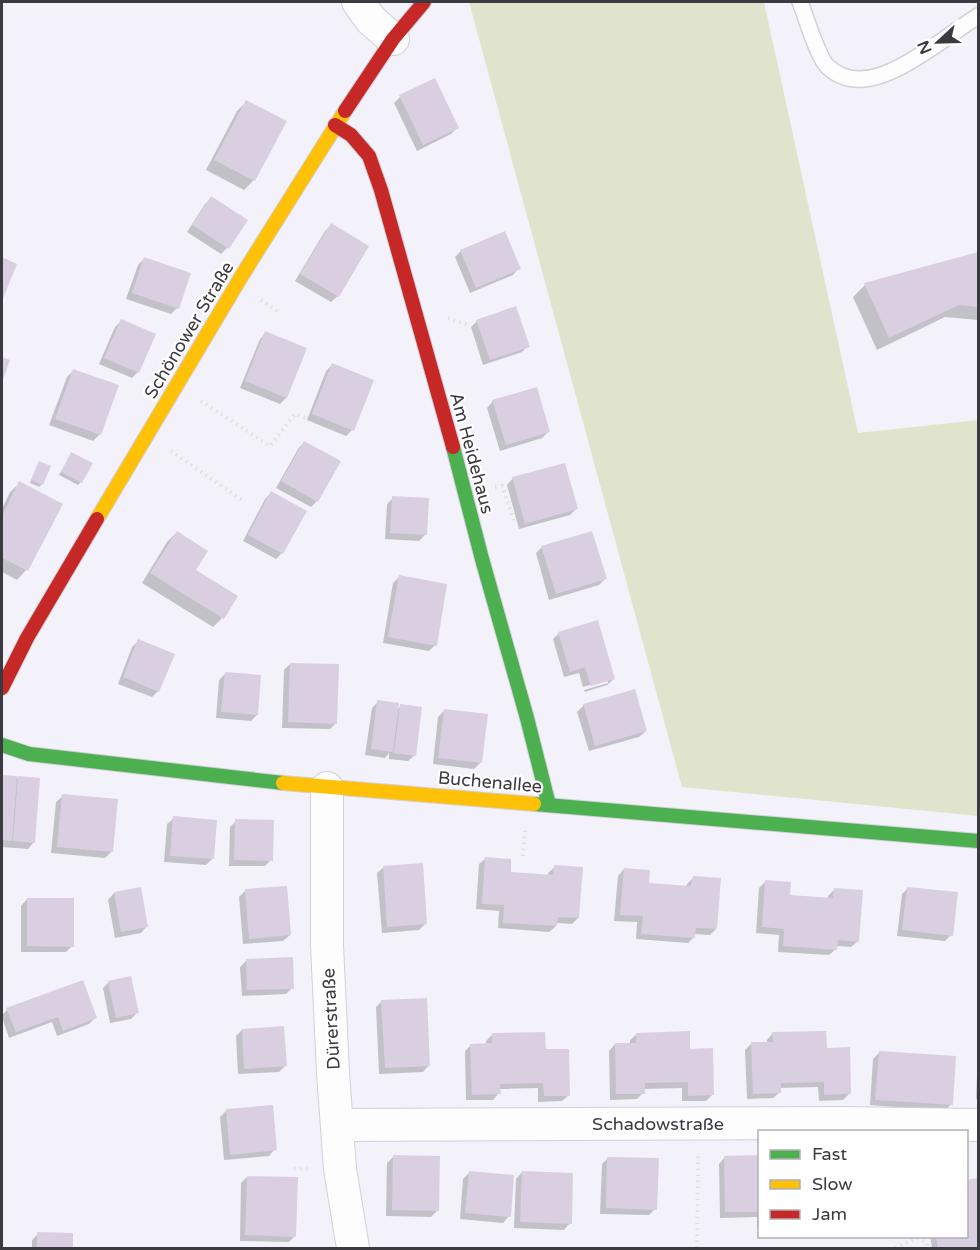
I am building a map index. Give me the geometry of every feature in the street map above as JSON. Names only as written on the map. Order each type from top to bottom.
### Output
[{"type":"street","points":[[358,2],[371,20],[393,39]]},
{"type":"street","name":"Schönower Straße","points":[[2,688],[27,638],[241,277],[335,125],[393,39],[424,2]]},
{"type":"street","name":"Am Heidehaus","points":[[335,125],[351,135],[369,156],[381,190],[465,489],[549,805]]},
{"type":"street","name":"Buchenallee","points":[[2,745],[29,754],[327,788],[978,841]]},
{"type":"street","name":"Dürerstraße","points":[[327,788],[327,945],[340,1169],[353,1248]]},
{"type":"street","name":"Schadowstraße","points":[[338,1125],[841,1123],[978,1125]]},
{"type":"lane","points":[[800,2],[813,39],[826,64],[838,75],[853,79],[873,78],[908,64],[978,16]]},
{"type":"path","points":[[256,297],[280,313]]},
{"type":"path","points":[[193,396],[270,446],[295,414],[309,420]]},
{"type":"path","points":[[163,445],[245,502]]},
{"type":"path","points":[[696,1248],[699,1124]]},
{"type":"path","points":[[895,1248],[915,1238]]},
{"type":"green space","points":[[469,2],[764,2],[858,433],[978,420],[978,816],[682,787]]},
{"type":"building","points":[[435,78],[459,128],[423,145],[399,95]]},
{"type":"building","points":[[246,100],[287,121],[255,181],[214,160]]},
{"type":"building","points":[[211,196],[248,220],[229,249],[192,225]]},
{"type":"building","points":[[331,223],[369,246],[339,297],[300,274]]},
{"type":"building","points":[[505,231],[521,269],[476,288],[460,250]]},
{"type":"building","points":[[978,252],[978,307],[959,305],[889,338],[864,283]]},
{"type":"building","points":[[2,257],[17,264],[2,301]]},
{"type":"building","points":[[144,257],[191,273],[179,309],[132,293]]},
{"type":"building","points":[[516,306],[530,347],[490,360],[476,320]]},
{"type":"building","points":[[121,319],[156,334],[139,373],[104,358]]},
{"type":"building","points":[[265,331],[307,348],[287,398],[245,381]]},
{"type":"building","points":[[2,357],[10,360],[2,383]]},
{"type":"building","points":[[332,363],[374,380],[354,431],[312,414]]},
{"type":"building","points":[[73,369],[119,385],[101,435],[55,419]]},
{"type":"building","points":[[537,387],[550,432],[506,445],[492,400]]},
{"type":"building","points":[[304,441],[341,461],[318,502],[281,481]]},
{"type":"building","points":[[71,452],[93,463],[82,483],[61,472]]},
{"type":"building","points":[[39,461],[51,466],[43,485],[31,480]]},
{"type":"building","points":[[565,463],[578,509],[525,524],[512,477]]},
{"type":"building","points":[[19,481],[63,504],[28,571],[2,558],[2,516]]},
{"type":"building","points":[[271,491],[307,511],[283,554],[248,535]]},
{"type":"building","points":[[392,496],[429,498],[427,535],[390,533]]},
{"type":"building","points":[[177,531],[208,551],[196,570],[238,596],[224,619],[150,573]]},
{"type":"building","points":[[592,531],[607,579],[556,594],[541,546]]},
{"type":"building","points":[[399,575],[447,584],[437,646],[388,637]]},
{"type":"building","points":[[598,620],[615,679],[591,686],[585,667],[570,672],[558,632]]},
{"type":"building","points":[[138,639],[175,654],[159,692],[123,677]]},
{"type":"building","points":[[290,663],[339,664],[337,724],[288,722]]},
{"type":"building","points":[[225,672],[261,675],[258,715],[221,712]]},
{"type":"building","points":[[635,689],[647,731],[595,746],[583,704]]},
{"type":"building","points":[[377,700],[399,703],[393,752],[371,749]]},
{"type":"building","points":[[400,704],[422,707],[416,756],[394,753]]},
{"type":"building","points":[[444,709],[488,714],[482,763],[438,758]]},
{"type":"building","points":[[2,775],[17,776],[12,841],[2,840]]},
{"type":"building","points":[[18,776],[40,778],[35,843],[13,841]]},
{"type":"building","points":[[62,794],[118,799],[113,852],[57,847]]},
{"type":"building","points":[[173,816],[217,820],[214,859],[170,856]]},
{"type":"building","points":[[235,819],[274,820],[273,861],[234,860]]},
{"type":"building","points":[[485,857],[511,859],[511,872],[553,875],[554,865],[583,867],[579,918],[558,917],[557,926],[503,923],[504,905],[482,904]]},
{"type":"building","points":[[423,863],[427,924],[387,927],[383,866]]},
{"type":"building","points":[[624,868],[650,870],[649,883],[691,886],[693,876],[721,878],[717,929],[696,928],[695,938],[641,934],[643,916],[620,915]]},
{"type":"building","points":[[765,880],[791,882],[790,895],[833,898],[834,888],[863,890],[859,942],[838,940],[837,950],[783,946],[784,929],[762,927]]},
{"type":"building","points":[[287,886],[291,935],[249,939],[245,889]]},
{"type":"building","points":[[141,887],[148,927],[121,932],[114,892]]},
{"type":"building","points":[[907,887],[958,892],[953,936],[902,930]]},
{"type":"building","points":[[27,898],[74,898],[74,947],[27,946]]},
{"type":"building","points":[[293,957],[294,989],[247,990],[246,959]]},
{"type":"building","points":[[131,976],[139,1013],[116,1018],[108,981]]},
{"type":"building","points":[[83,980],[97,1018],[63,1031],[58,1017],[16,1032],[6,1008]]},
{"type":"building","points":[[427,998],[430,1066],[385,1068],[381,1000]]},
{"type":"building","points":[[284,1026],[287,1066],[244,1069],[242,1029]]},
{"type":"building","points":[[690,1031],[690,1049],[713,1048],[714,1095],[688,1096],[688,1082],[645,1083],[645,1094],[616,1094],[615,1043],[636,1043],[636,1033]]},
{"type":"building","points":[[826,1031],[827,1048],[850,1047],[851,1094],[824,1095],[824,1082],[781,1083],[781,1093],[753,1094],[751,1042],[773,1042],[772,1032]]},
{"type":"building","points":[[545,1032],[546,1049],[569,1049],[570,1096],[544,1096],[543,1083],[500,1084],[501,1094],[472,1095],[470,1044],[492,1043],[492,1033]]},
{"type":"building","points":[[879,1051],[956,1056],[953,1105],[875,1100]]},
{"type":"building","points":[[273,1105],[277,1150],[230,1155],[226,1109]]},
{"type":"building","points":[[393,1155],[440,1156],[439,1211],[392,1210]]},
{"type":"building","points":[[758,1155],[758,1212],[725,1212],[724,1156]]},
{"type":"building","points":[[607,1157],[659,1158],[657,1210],[606,1208]]},
{"type":"building","points":[[469,1171],[514,1175],[511,1217],[465,1213]]},
{"type":"building","points":[[522,1171],[573,1173],[572,1224],[520,1222]]},
{"type":"building","points":[[247,1176],[298,1177],[296,1237],[245,1235]]},
{"type":"building","points":[[978,1178],[978,1248],[938,1248],[936,1238],[968,1238],[968,1180]]},
{"type":"building","points":[[37,1232],[73,1233],[73,1248],[37,1248]]},
{"type":"traffic: fast","points":[[453,447],[549,805]]},
{"type":"traffic: fast","points":[[2,745],[29,754],[283,783]]},
{"type":"traffic: fast","points":[[534,804],[978,841]]},
{"type":"traffic: slow","points":[[97,519],[241,277],[345,111]]},
{"type":"traffic: slow","points":[[283,783],[534,804]]},
{"type":"traffic: jam","points":[[345,111],[393,39],[424,2]]},
{"type":"traffic: jam","points":[[335,125],[351,135],[369,156],[381,190],[453,447]]},
{"type":"traffic: jam","points":[[2,688],[27,638],[97,519]]}]
